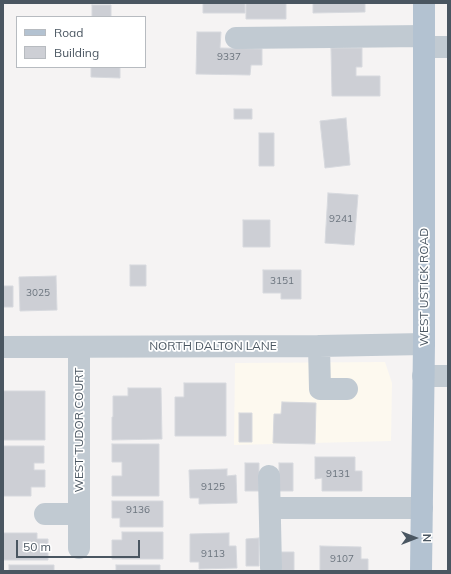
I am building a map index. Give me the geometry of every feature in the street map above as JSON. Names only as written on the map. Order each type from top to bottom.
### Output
[{"type":"main road","name":"WEST USTICK ROAD","points":[[421,571],[424,344],[424,3]]},
{"type":"street","points":[[236,38],[424,42],[448,47]]},
{"type":"street","name":"NORTH DALTON LANE","points":[[3,347],[319,346],[424,344]]},
{"type":"street","points":[[319,346],[320,389],[347,389]]},
{"type":"street","name":"WEST TUDOR COURT","points":[[79,347],[79,548]]},
{"type":"street","points":[[423,376],[448,376]]},
{"type":"street","points":[[269,476],[270,568]]},
{"type":"street","points":[[270,508],[422,508]]},
{"type":"street","points":[[44,514],[79,514]]},
{"type":"shaded area","points":[[385,362],[392,383],[391,441],[234,445],[235,363]]},
{"type":"building","points":[[203,3],[245,3],[245,13],[203,13]]},
{"type":"building","points":[[246,3],[286,3],[286,19],[246,19]]},
{"type":"building","points":[[313,3],[365,3],[365,12],[313,13]]},
{"type":"building","points":[[92,5],[111,5],[111,16],[92,16]]},
{"type":"building","points":[[197,32],[221,32],[220,48],[262,49],[262,65],[251,65],[250,75],[196,74]]},
{"type":"building","points":[[331,48],[362,48],[362,67],[356,67],[356,76],[380,76],[380,96],[332,96]]},
{"type":"building","points":[[91,68],[120,68],[120,78],[91,77]]},
{"type":"building","points":[[234,109],[252,109],[252,119],[234,119]]},
{"type":"building","points":[[346,118],[350,165],[325,168],[320,121]]},
{"type":"building","points":[[259,133],[274,133],[274,166],[259,166]]},
{"type":"building","points":[[328,193],[358,195],[354,245],[325,243]]},
{"type":"building","points":[[243,220],[270,220],[270,247],[243,247]]},
{"type":"building","points":[[130,265],[146,265],[146,286],[130,286]]},
{"type":"building","points":[[263,270],[301,270],[301,299],[281,299],[281,293],[263,293]]},
{"type":"building","points":[[56,276],[57,310],[20,311],[19,277]]},
{"type":"building","points":[[3,286],[13,286],[13,307],[3,307]]},
{"type":"building","points":[[184,383],[226,383],[226,436],[175,436],[175,397],[184,397]]},
{"type":"building","points":[[128,388],[161,388],[162,439],[112,440],[113,396],[128,396]]},
{"type":"building","points":[[3,391],[45,391],[45,440],[3,440]]},
{"type":"building","points":[[282,402],[316,403],[315,444],[273,443],[274,414],[281,414]]},
{"type":"building","points":[[239,413],[252,413],[252,442],[239,442]]},
{"type":"building","points":[[112,444],[159,444],[159,496],[112,496],[112,476],[122,476],[122,462],[112,462]]},
{"type":"building","points":[[3,446],[44,446],[44,463],[34,463],[34,470],[45,470],[45,487],[31,487],[31,496],[3,496]]},
{"type":"building","points":[[315,457],[355,457],[355,471],[362,471],[362,491],[322,491],[322,478],[315,479]]},
{"type":"building","points":[[245,463],[259,463],[259,491],[245,491]]},
{"type":"building","points":[[279,463],[293,463],[293,491],[279,491]]},
{"type":"building","points":[[227,469],[227,476],[236,475],[237,503],[199,504],[199,498],[190,498],[189,470]]},
{"type":"building","points":[[112,501],[163,501],[163,527],[120,527],[120,518],[112,518]]},
{"type":"building","points":[[122,532],[163,532],[163,559],[112,559],[112,540],[122,540]]},
{"type":"building","points":[[3,533],[37,533],[37,539],[48,539],[48,560],[3,560]]},
{"type":"building","points":[[229,533],[229,546],[236,546],[237,568],[199,569],[199,562],[190,562],[190,534]]},
{"type":"building","points":[[259,538],[259,566],[246,566],[246,539]]},
{"type":"building","points":[[320,546],[361,547],[361,559],[368,559],[368,571],[320,571]]},
{"type":"building","points":[[281,552],[294,552],[294,571],[281,571]]},
{"type":"building","points":[[9,565],[54,565],[54,571],[9,571]]},
{"type":"building","points":[[116,565],[160,565],[160,571],[116,571]]}]
